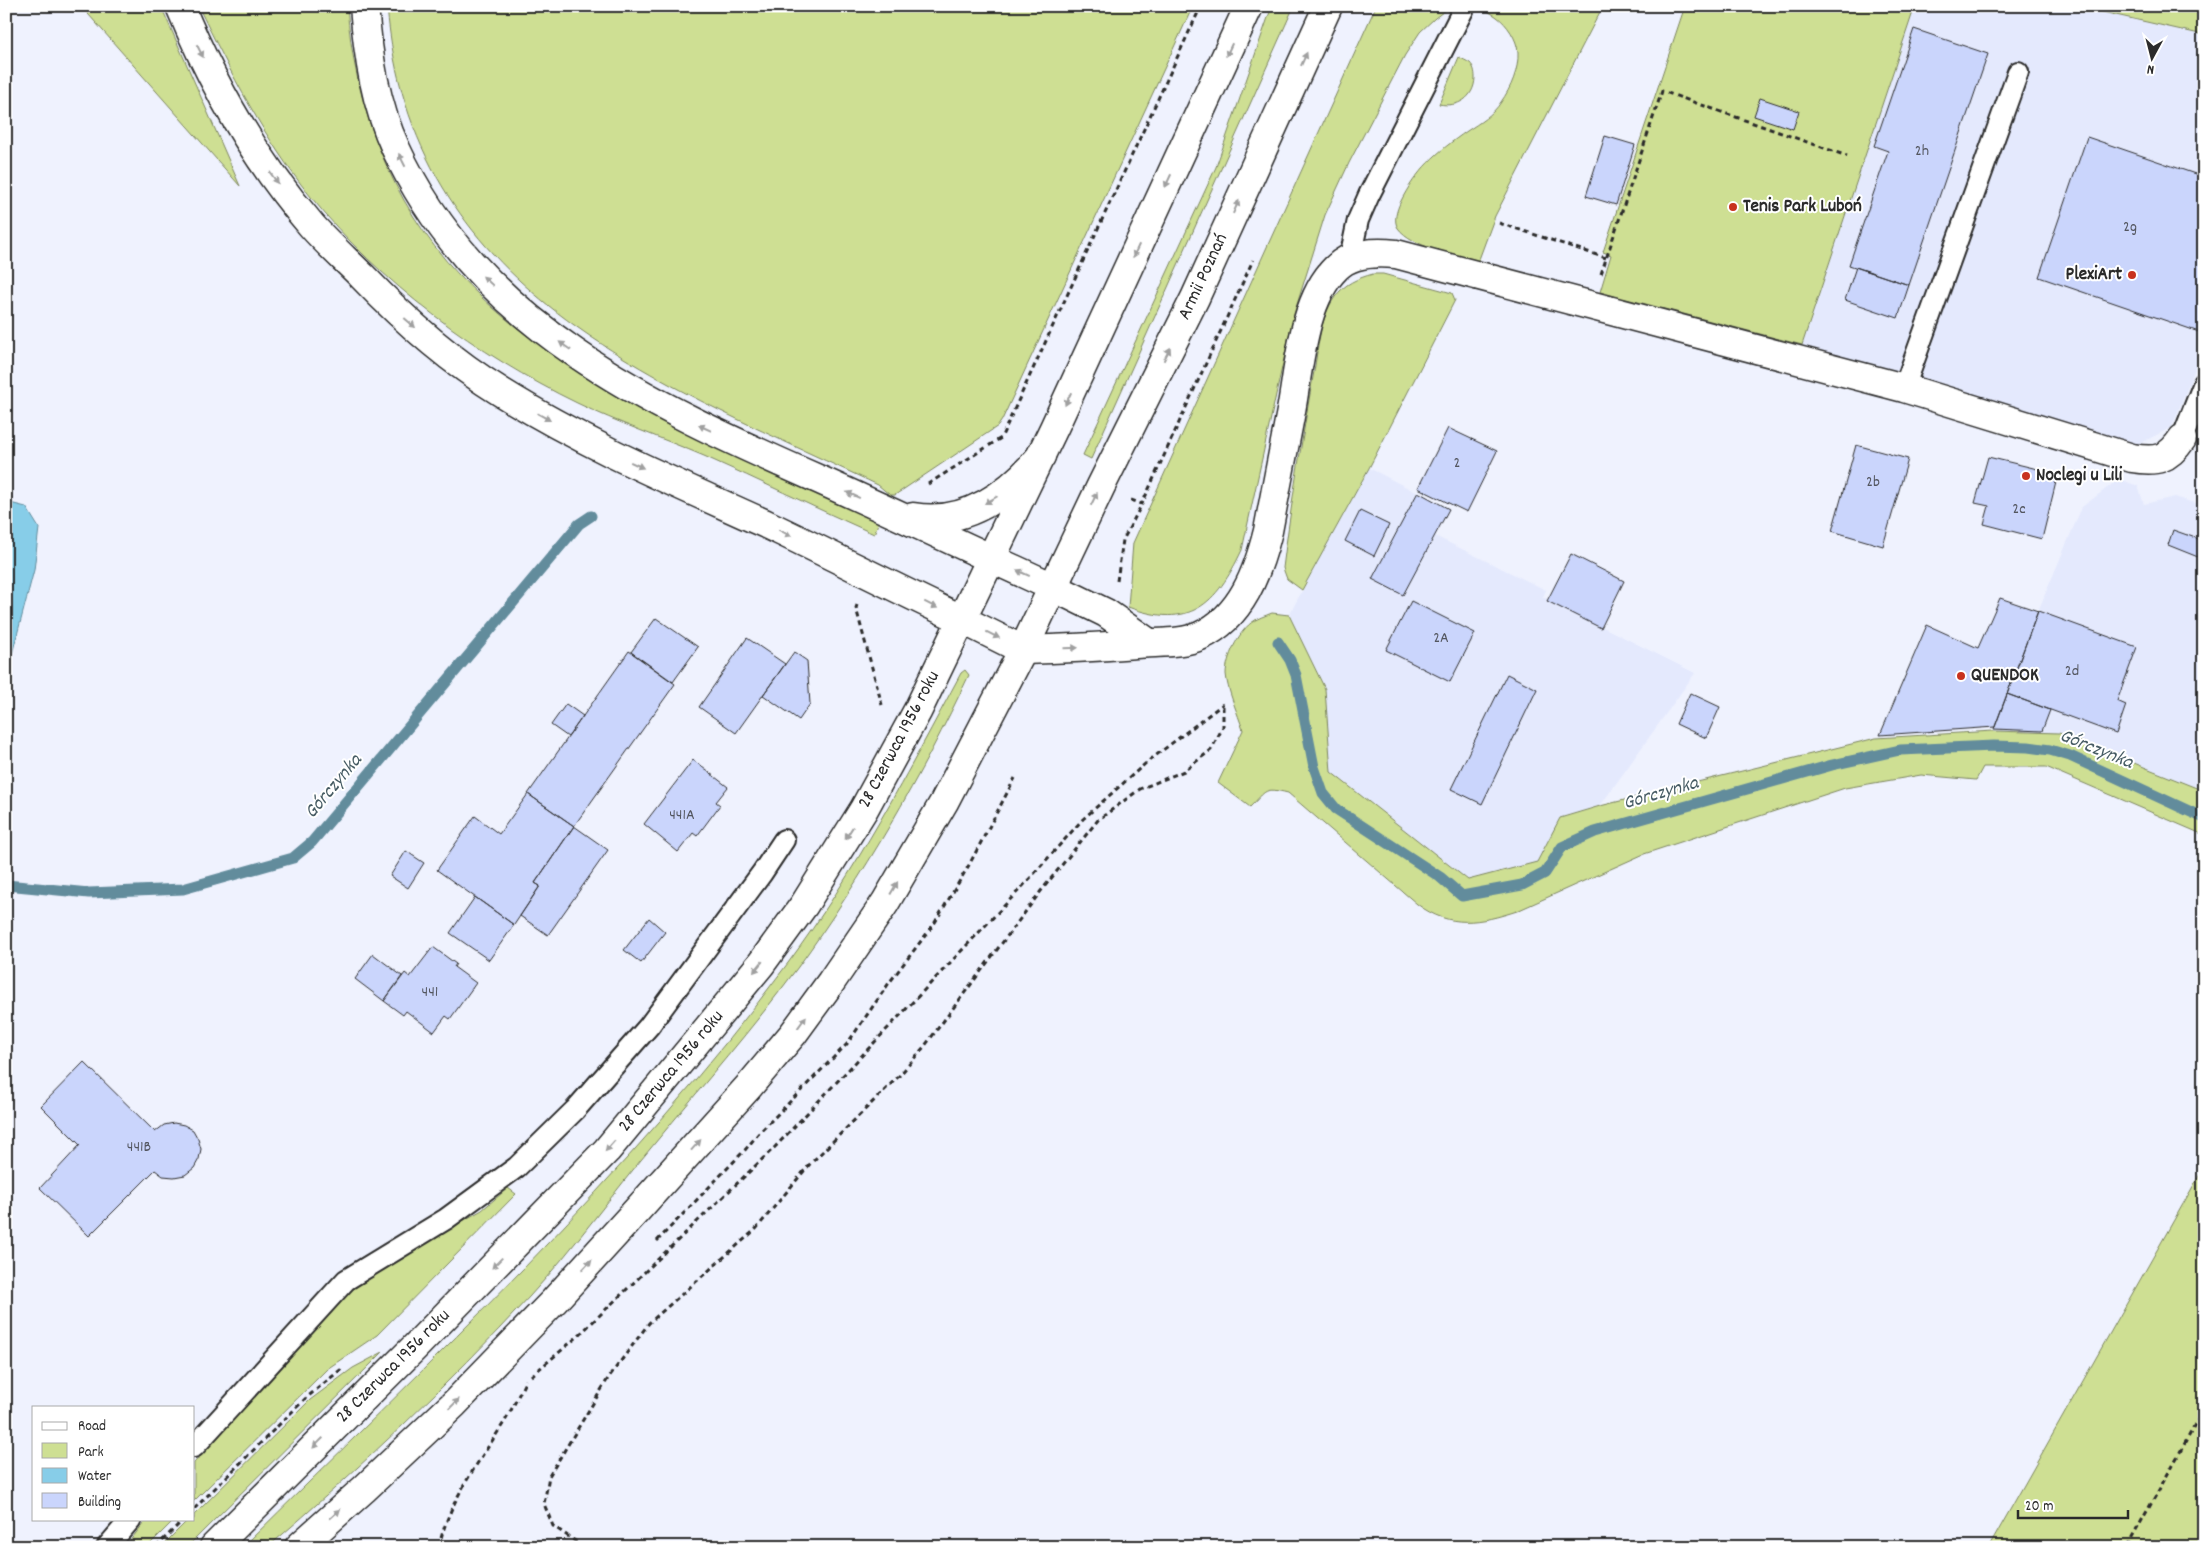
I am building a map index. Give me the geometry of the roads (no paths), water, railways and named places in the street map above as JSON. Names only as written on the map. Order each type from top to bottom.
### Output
[{"type":"main road","points":[[180,6],[219,89],[259,157],[284,191],[314,228],[389,304],[424,335],[495,388],[593,444],[963,620],[1022,650],[1089,648],[1173,641],[1200,636],[1228,614],[1251,586],[1261,561],[1309,318],[1315,301],[1336,267],[1350,258],[1368,253],[1396,254],[1904,388],[2132,458],[2150,460],[2168,456],[2175,450],[2182,439]]},
{"type":"main road","points":[[364,6],[367,50],[375,87],[396,149],[425,203],[454,245],[523,314],[561,344],[606,374],[698,424],[898,514],[1053,587],[1106,613],[1149,643]]},
{"type":"main road","points":[[898,514],[935,519],[965,513],[994,499],[1027,472],[1040,456],[1249,6]]},
{"type":"main road","name":"Armii Poznań","points":[[1053,587],[1195,298],[1328,6]]},
{"type":"main road","name":"28 Czerwca 1956 roku","points":[[214,1547],[415,1347],[607,1150],[762,964],[804,905],[864,809],[918,710],[963,620],[1040,456]]},
{"type":"main road","points":[[299,1547],[454,1404],[542,1313],[737,1100],[793,1034],[832,982],[885,903],[944,802],[1053,587]]},
{"type":"lane","points":[[1350,258],[1358,220],[1368,195],[1465,6]]},
{"type":"lane","points":[[1904,388],[2018,72]]},
{"type":"lane","points":[[2182,439],[2204,383]]},
{"type":"lane","points":[[195,1446],[346,1280],[446,1219],[517,1167],[576,1110],[649,1026],[757,881],[784,840]]},
{"type":"lane","points":[[107,1547],[130,1520]]},
{"type":"water","points":[[6,502],[26,507],[39,528],[34,570],[6,677]]},
{"type":"waterway","name":"Górczynka","points":[[6,885],[89,893],[183,889],[293,858],[312,842],[579,524],[591,516]]},
{"type":"waterway","name":"Górczynka","points":[[1278,642],[1290,660],[1296,675],[1314,767],[1323,793],[1336,809],[1440,877],[1462,896],[1522,885],[1545,873],[1562,847],[1595,832],[1832,765],[1900,750],[1994,746],[2050,750],[2070,756],[2204,818]]},
{"type":"place","name":"Tenis Park Luboń","points":[[1733,207]]},
{"type":"place","name":"PlexiArt","points":[[2132,275]]},
{"type":"place","name":"Noclegi u Lili","points":[[2026,476]]},
{"type":"place","name":"QUENDOK","points":[[1961,676]]}]
